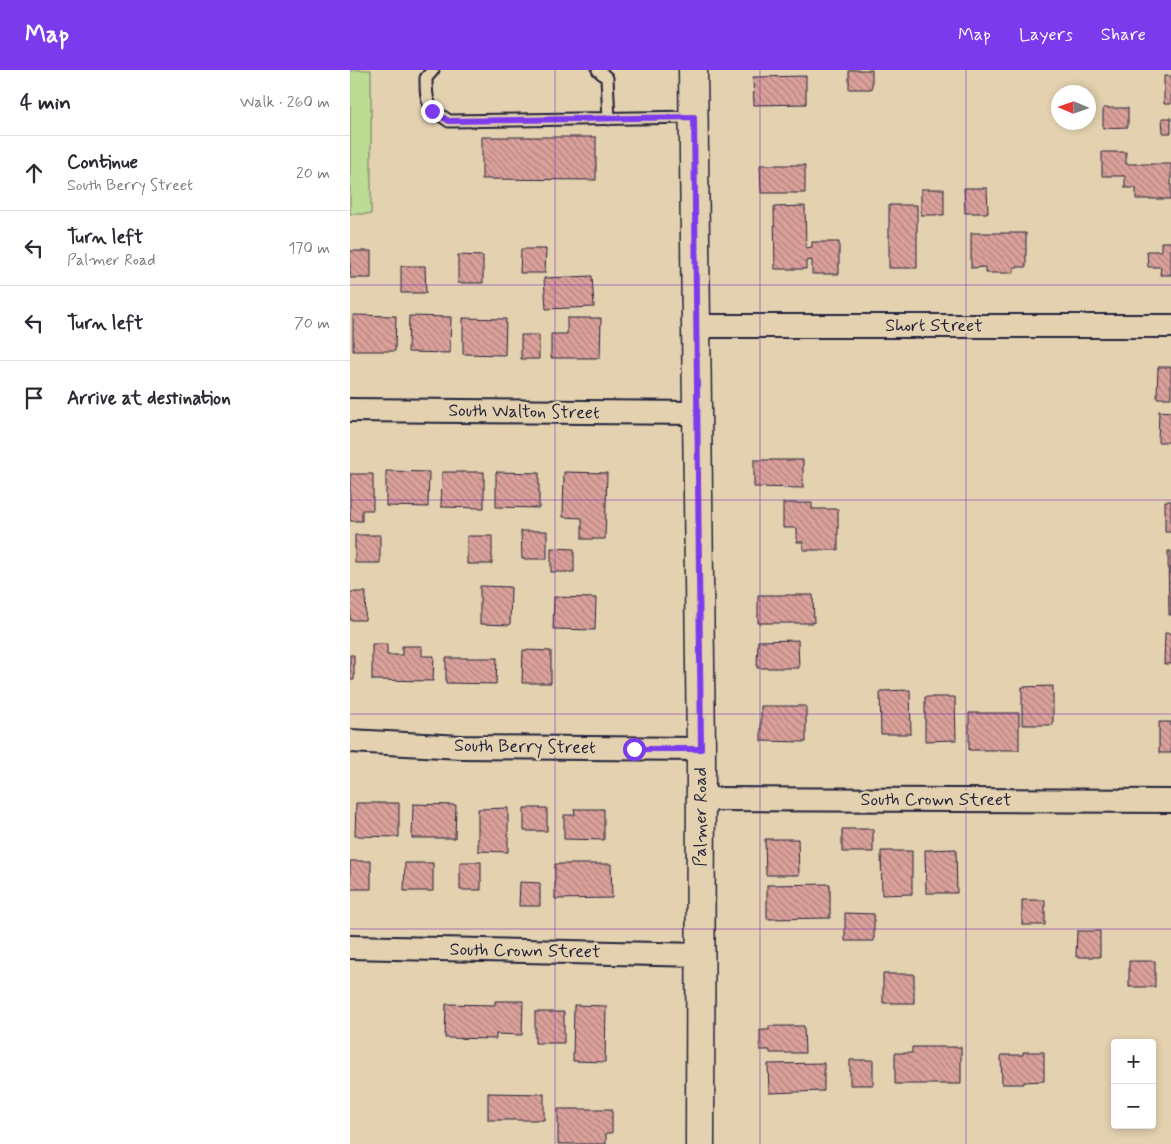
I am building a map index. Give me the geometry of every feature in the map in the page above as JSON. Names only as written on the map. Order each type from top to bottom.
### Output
[{"type":"street","name":"Palmer Road","points":[[694,70],[701,749],[700,1144]]},
{"type":"street","name":"Short Street","points":[[697,326],[1171,326]]},
{"type":"street","name":"South Walton Street","points":[[350,410],[698,414]]},
{"type":"street","name":"South Berry Street","points":[[350,741],[461,747],[701,749]]},
{"type":"street","name":"South Crown Street","points":[[701,800],[1171,801]]},
{"type":"street","name":"South Crown Street","points":[[350,947],[701,955]]},
{"type":"lane","points":[[433,70],[426,78],[426,97],[432,111],[449,121],[694,117]]},
{"type":"lane","points":[[598,70],[607,78],[609,119]]},
{"type":"green space","points":[[350,70],[371,70],[371,214],[350,214]]},
{"type":"building","points":[[849,70],[872,70],[872,89],[849,89]]},
{"type":"building","points":[[806,76],[806,104],[754,105],[753,77]]},
{"type":"building","points":[[1164,76],[1171,76],[1171,104],[1164,104]]},
{"type":"building","points":[[1103,108],[1128,108],[1128,127],[1103,128]]},
{"type":"building","points":[[1162,118],[1171,118],[1171,133],[1163,133]]},
{"type":"building","points":[[482,137],[596,137],[596,180],[482,179]]},
{"type":"building","points":[[1102,152],[1126,152],[1126,164],[1171,164],[1171,199],[1136,199],[1136,188],[1125,188],[1125,176],[1102,176]]},
{"type":"building","points":[[760,165],[805,165],[805,193],[761,193]]},
{"type":"building","points":[[964,188],[987,188],[988,213],[965,213]]},
{"type":"building","points":[[921,189],[944,189],[944,215],[921,215]]},
{"type":"building","points":[[889,205],[917,205],[917,268],[889,268]]},
{"type":"building","points":[[805,206],[806,248],[812,247],[812,242],[839,242],[839,274],[812,274],[812,260],[806,261],[806,269],[775,269],[774,207]]},
{"type":"building","points":[[971,233],[1026,233],[1026,267],[1014,267],[1014,273],[985,273],[985,267],[971,268]]},
{"type":"building","points":[[1161,242],[1171,242],[1171,275],[1160,275],[1161,267],[1148,267],[1147,251],[1161,251]]},
{"type":"building","points":[[521,249],[546,249],[545,273],[520,273]]},
{"type":"building","points":[[350,251],[371,251],[371,278],[350,278]]},
{"type":"building","points":[[458,255],[483,256],[483,283],[458,283]]},
{"type":"building","points":[[401,266],[425,266],[426,293],[401,293]]},
{"type":"building","points":[[592,276],[594,307],[546,309],[544,278]]},
{"type":"building","points":[[353,315],[396,316],[395,351],[353,351]]},
{"type":"building","points":[[409,316],[451,317],[450,353],[408,352]]},
{"type":"building","points":[[463,318],[506,319],[505,355],[463,354]]},
{"type":"building","points":[[567,318],[601,318],[600,358],[551,358],[551,334],[567,334]]},
{"type":"building","points":[[521,335],[539,335],[539,359],[521,359]]},
{"type":"building","points":[[1158,367],[1171,367],[1171,398],[1157,398]]},
{"type":"building","points":[[1159,411],[1171,412],[1171,442],[1158,442]]},
{"type":"building","points":[[754,460],[803,460],[803,488],[754,487]]},
{"type":"building","points":[[386,471],[429,472],[428,507],[386,506]]},
{"type":"building","points":[[442,472],[484,472],[484,508],[441,507]]},
{"type":"building","points":[[496,472],[539,473],[539,508],[496,507]]},
{"type":"building","points":[[564,472],[607,473],[605,539],[582,539],[582,518],[563,517]]},
{"type":"building","points":[[350,474],[373,474],[373,510],[362,510],[362,521],[350,521]]},
{"type":"building","points":[[1165,501],[1171,501],[1171,532],[1165,532]]},
{"type":"building","points":[[783,503],[812,503],[812,509],[838,509],[838,550],[803,550],[803,542],[797,542],[797,528],[783,528]]},
{"type":"building","points":[[521,531],[547,531],[547,559],[522,559]]},
{"type":"building","points":[[355,535],[380,535],[380,563],[355,563]]},
{"type":"building","points":[[467,536],[492,536],[492,564],[467,564]]},
{"type":"building","points":[[551,548],[574,549],[574,572],[551,572]]},
{"type":"building","points":[[1168,551],[1171,551],[1171,615],[1169,615]]},
{"type":"building","points":[[480,586],[511,587],[510,625],[480,624]]},
{"type":"building","points":[[350,592],[366,592],[365,620],[350,620]]},
{"type":"building","points":[[758,595],[813,595],[814,623],[758,623]]},
{"type":"building","points":[[554,597],[596,598],[595,630],[553,629]]},
{"type":"building","points":[[1165,633],[1171,633],[1171,664],[1164,664]]},
{"type":"building","points":[[798,640],[799,668],[757,668],[758,641]]},
{"type":"building","points":[[372,644],[387,644],[387,655],[402,655],[402,646],[422,646],[422,656],[434,656],[433,681],[372,680]]},
{"type":"building","points":[[523,650],[551,651],[551,683],[522,683]]},
{"type":"building","points":[[350,655],[354,655],[354,680],[350,680]]},
{"type":"building","points":[[446,658],[497,658],[496,684],[446,683]]},
{"type":"building","points":[[1053,686],[1053,725],[1022,725],[1022,687]]},
{"type":"building","points":[[910,690],[911,734],[881,734],[880,691]]},
{"type":"building","points":[[925,697],[955,697],[956,740],[925,741]]},
{"type":"building","points":[[761,706],[806,706],[806,742],[761,741]]},
{"type":"building","points":[[969,713],[1019,713],[1019,750],[969,750]]},
{"type":"building","points":[[1159,722],[1171,722],[1171,753],[1159,753]]},
{"type":"building","points":[[356,803],[399,803],[399,837],[355,836]]},
{"type":"building","points":[[413,804],[456,805],[455,838],[412,838]]},
{"type":"building","points":[[508,808],[508,852],[478,851],[478,809]]},
{"type":"building","points":[[524,808],[547,808],[547,831],[524,831]]},
{"type":"building","points":[[574,809],[604,809],[604,840],[564,839],[564,815],[575,815]]},
{"type":"building","points":[[842,829],[873,829],[873,852],[842,852]]},
{"type":"building","points":[[765,839],[798,839],[799,875],[766,875]]},
{"type":"building","points":[[956,849],[957,893],[926,893],[925,850]]},
{"type":"building","points":[[881,851],[912,851],[912,894],[882,895]]},
{"type":"building","points":[[350,861],[371,861],[371,889],[350,889]]},
{"type":"building","points":[[460,862],[481,862],[481,890],[460,890]]},
{"type":"building","points":[[405,863],[433,863],[433,891],[404,891]]},
{"type":"building","points":[[555,864],[611,864],[612,898],[555,899]]},
{"type":"building","points":[[520,882],[540,883],[540,906],[519,906]]},
{"type":"building","points":[[830,884],[830,918],[767,919],[767,885]]},
{"type":"building","points":[[1022,900],[1045,900],[1045,925],[1022,925]]},
{"type":"building","points":[[845,913],[874,914],[874,941],[845,941]]},
{"type":"building","points":[[1077,931],[1100,931],[1100,957],[1076,957]]},
{"type":"building","points":[[1129,961],[1155,961],[1155,987],[1129,987]]},
{"type":"building","points":[[883,974],[914,974],[914,1003],[883,1003]]},
{"type":"building","points":[[495,1001],[523,1001],[522,1035],[496,1034],[496,1039],[445,1038],[446,1004],[495,1005]]},
{"type":"building","points":[[574,1005],[606,1006],[605,1062],[573,1061]]},
{"type":"building","points":[[535,1012],[564,1012],[564,1043],[535,1043]]},
{"type":"building","points":[[769,1026],[804,1026],[805,1053],[770,1053],[770,1050],[760,1050],[760,1030],[769,1030]]},
{"type":"building","points":[[912,1047],[961,1047],[961,1084],[895,1084],[895,1053],[912,1053]]},
{"type":"building","points":[[1023,1052],[1044,1052],[1044,1081],[1024,1082],[1024,1084],[1002,1084],[1001,1055],[1023,1055]]},
{"type":"building","points":[[850,1060],[873,1060],[873,1085],[850,1085]]},
{"type":"building","points":[[824,1063],[824,1091],[769,1093],[768,1064]]},
{"type":"building","points":[[488,1093],[544,1094],[544,1120],[488,1120]]},
{"type":"building","points":[[558,1109],[612,1109],[612,1133],[606,1133],[606,1144],[558,1144]]},
{"type":"route","points":[[432,111],[449,121],[694,117],[701,749],[634,749]]}]
